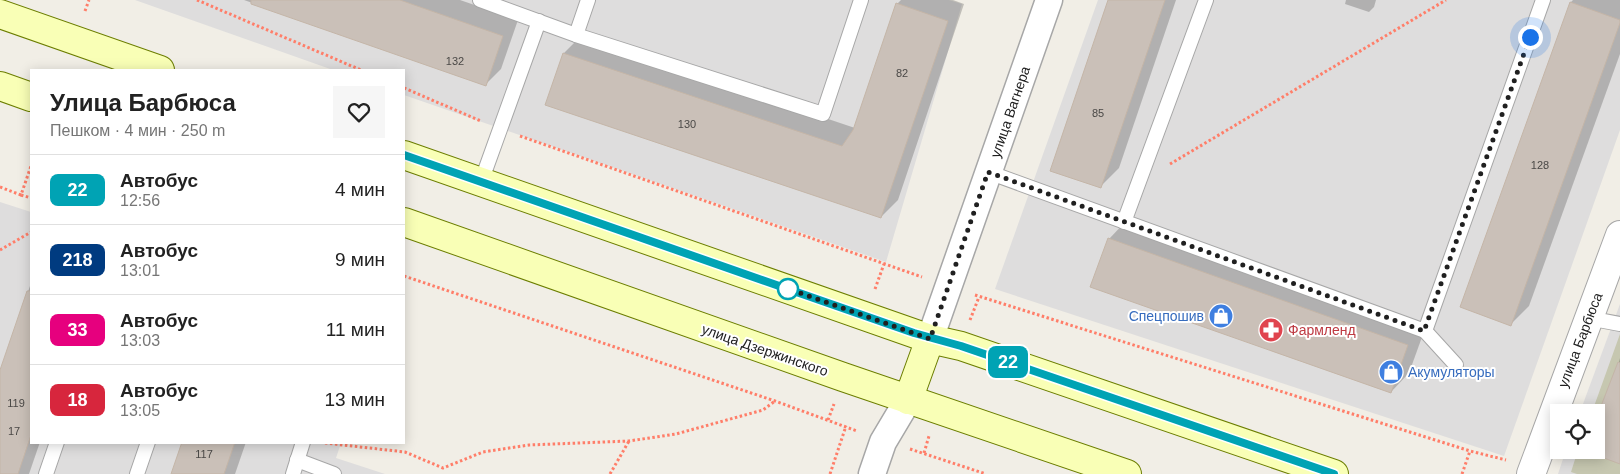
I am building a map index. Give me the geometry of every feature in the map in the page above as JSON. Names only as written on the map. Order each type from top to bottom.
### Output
[{"type":"main road","points":[[0,14],[157,69]]},
{"type":"main road","points":[[0,86],[30,96]]},
{"type":"main road","points":[[405,155],[930,339],[961,346],[1334,474]]},
{"type":"main road","name":"улица Дзержинского","points":[[405,222],[908,400],[1126,474]]},
{"type":"main road","name":"улица Вагнера","points":[[908,400],[930,339]]},
{"type":"street","name":"улица Вагнера","points":[[930,339],[1049,0]]},
{"type":"street","name":"улица Барбюса","points":[[1531,474],[1620,235]]},
{"type":"street","name":"улица Вагнера","points":[[872,474],[883,442],[908,400]]},
{"type":"lane","points":[[480,0],[576,35],[822,114],[861,0]]},
{"type":"lane","points":[[576,35],[588,0]]},
{"type":"lane","points":[[1124,222],[1206,0]]},
{"type":"lane","points":[[1424,331],[1543,0]]},
{"type":"lane","points":[[481,182],[539,21]]},
{"type":"lane","points":[[988,172],[1424,331],[1456,365]]},
{"type":"lane","points":[[1588,318],[1620,324]]},
{"type":"lane","points":[[46,474],[56,444]]},
{"type":"lane","points":[[137,474],[147,444]]},
{"type":"lane","points":[[302,444],[295,467],[334,474]]},
{"type":"path","points":[[86,11],[89,0]]},
{"type":"path","points":[[197,0],[359,69]]},
{"type":"path","points":[[1139,182],[1446,0]]},
{"type":"path","points":[[21,195],[30,169]]},
{"type":"path","points":[[0,187],[30,198]]},
{"type":"path","points":[[0,250],[30,233]]},
{"type":"path","points":[[405,276],[775,401],[846,426],[883,442],[924,453],[986,474]]},
{"type":"path","points":[[334,444],[405,452],[443,468],[483,452],[529,445],[629,441],[676,434],[763,410],[775,401]]},
{"type":"path","points":[[830,474],[846,426]]},
{"type":"path","points":[[610,474],[629,441]]},
{"type":"path","points":[[1462,474],[1470,451]]},
{"type":"shaded area","points":[[135,0],[949,0],[962,4],[886,262],[405,95],[405,69],[330,69]]},
{"type":"shaded area","points":[[1098,0],[1620,0],[1620,130],[1504,456],[995,289]]},
{"type":"shaded area","points":[[0,202],[30,212],[30,444],[341,444],[336,458],[385,474],[0,474]]},
{"type":"shaded area","points":[[1620,304],[1620,474],[1558,474],[1563,459],[1605,459],[1605,404],[1583,404]]},
{"type":"shaded area","points":[[1620,334],[1620,474],[1577,474],[1571,472],[1575,459],[1605,459],[1605,404],[1595,404]]},
{"type":"building","points":[[251,0],[400,0],[503,36],[486,86],[251,4]]},
{"type":"building","points":[[1108,0],[1165,0],[1101,188],[1050,171]]},
{"type":"building","points":[[1570,2],[1620,20],[1620,23],[1511,326],[1460,307]]},
{"type":"building","points":[[896,3],[948,21],[881,218],[545,105],[563,53],[842,146],[853,130]]},
{"type":"building","points":[[1108,238],[1408,345],[1391,393],[1090,287]]},
{"type":"building","points":[[27,291],[30,291],[30,438],[18,474],[0,474],[0,370]]},
{"type":"building","points":[[1618,362],[1620,363],[1620,464],[1605,458],[1605,404],[1602,404]]},
{"type":"building","points":[[181,444],[234,444],[224,474],[171,474]]},
{"type":"bus line","name":"22","points":[[405,155],[930,339],[961,346],[1334,474]]},
{"type":"place","name":"Спецпошив","points":[[1221,316]]},
{"type":"place","name":"Фармленд","points":[[1271,330]]},
{"type":"place","name":"Акумуляторы","points":[[1391,372]]},
{"type":"route","points":[[788,289],[786,288],[930,339],[988,172],[1424,331],[1530,37]]}]
